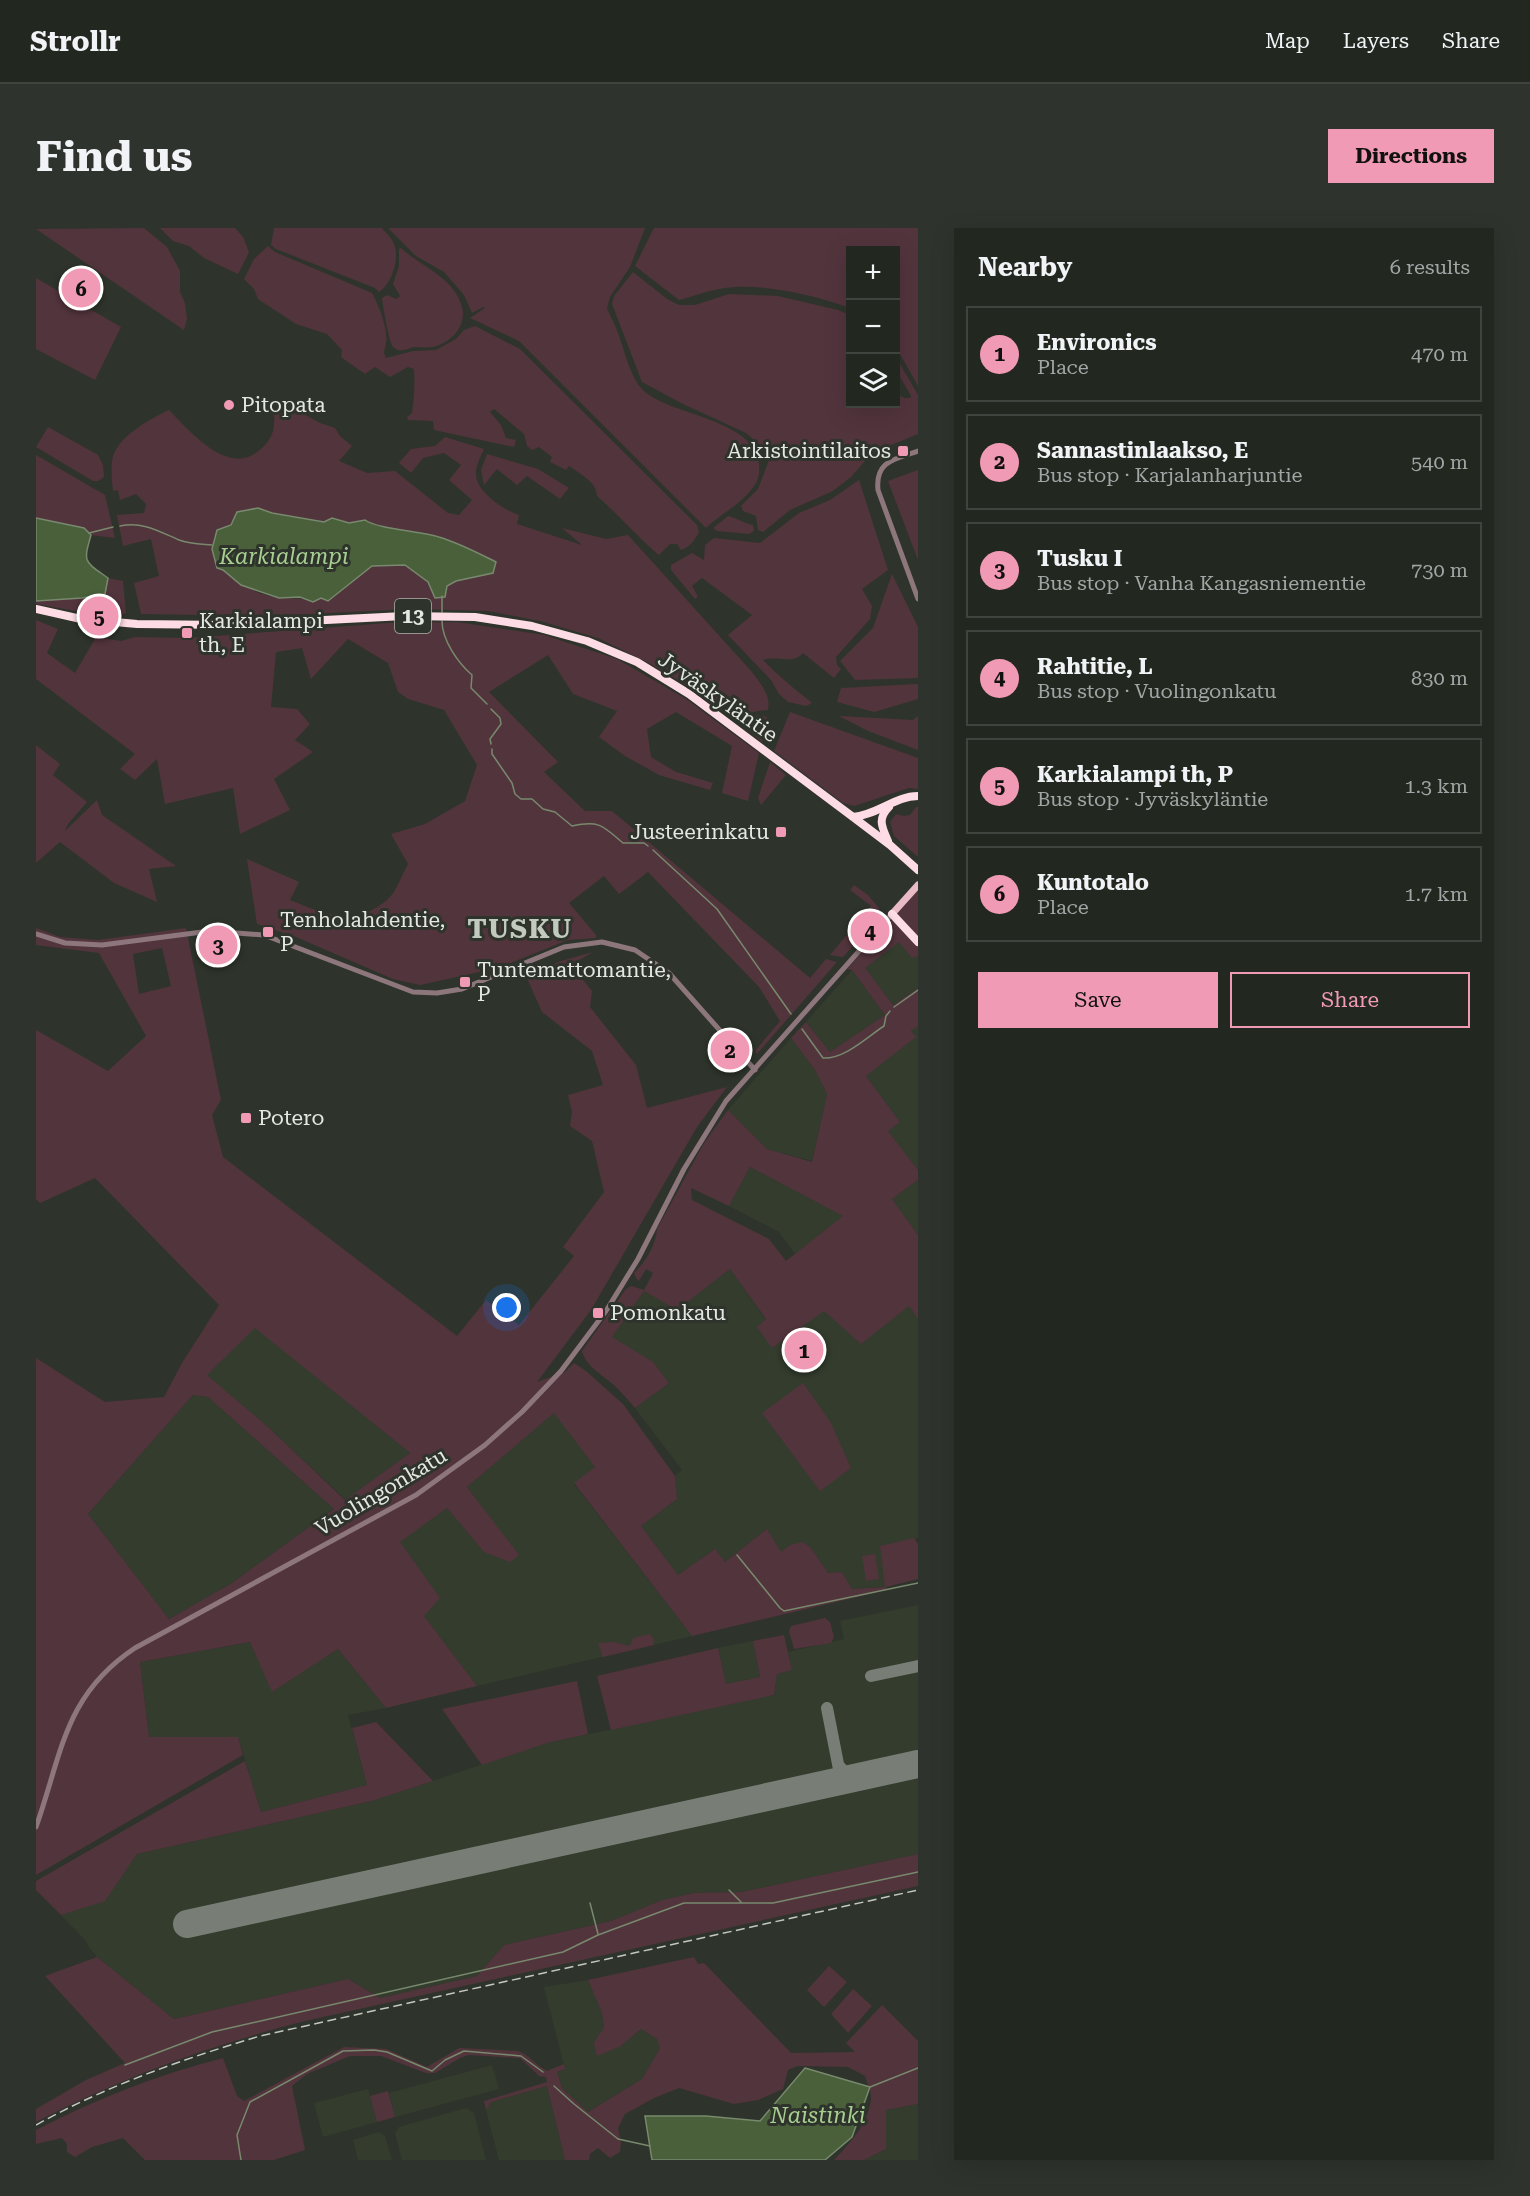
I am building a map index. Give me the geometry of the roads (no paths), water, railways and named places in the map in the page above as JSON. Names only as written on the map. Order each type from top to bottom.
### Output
[{"type":"highway","name":"Jyväskyläntie","points":[[36,609],[81,619],[135,624],[227,625],[439,616],[475,617],[532,626],[586,640],[637,662],[689,694],[853,816],[916,868]]},
{"type":"highway","points":[[853,816],[869,814],[905,798],[918,796]]},
{"type":"highway","points":[[890,845],[881,822],[885,811],[893,803]]},
{"type":"highway","points":[[892,914],[918,942]]},
{"type":"main road","name":"Vuolingonkatu","points":[[892,914],[918,885]]},
{"type":"street","points":[[918,451],[886,464],[879,471],[877,478],[878,490],[918,599]]},
{"type":"street","name":"Vuolingonkatu","points":[[36,1827],[70,1720],[92,1685],[109,1667],[135,1648],[416,1495],[485,1445],[522,1412],[561,1371],[587,1338],[627,1278],[704,1135],[726,1101],[892,914]]},
{"type":"street","points":[[36,934],[65,943],[86,945],[120,943],[210,931],[264,935],[413,992],[437,993],[462,989],[564,947],[602,942],[635,950],[669,974],[755,1070]]},
{"type":"water","name":"Karkialampi","points":[[258,508],[272,513],[324,522],[332,518],[349,523],[365,520],[379,526],[446,539],[496,562],[493,573],[456,581],[447,586],[445,597],[435,598],[428,582],[405,565],[372,566],[328,601],[321,598],[313,602],[300,597],[279,598],[241,585],[223,570],[217,568],[212,549],[217,530],[231,525],[237,512]]},
{"type":"water","points":[[36,518],[84,528],[91,535],[87,561],[108,578],[105,594],[36,601]]},
{"type":"water","name":"Naistinki","points":[[805,2068],[870,2087],[852,2137],[825,2160],[652,2160],[645,2116],[706,2116],[760,2121]]},
{"type":"waterway","points":[[120,526],[144,526],[183,541],[212,545]]},
{"type":"waterway","points":[[89,533],[113,527]]},
{"type":"waterway","points":[[442,596],[442,612]]},
{"type":"waterway","points":[[442,621],[445,636],[452,651],[472,675],[471,688],[487,704]]},
{"type":"waterway","points":[[491,709],[500,718],[501,724],[490,739],[491,744]]},
{"type":"waterway","points":[[492,749],[492,754],[512,783],[515,794],[521,799],[532,799],[543,809],[555,812],[572,826],[595,824],[623,843],[644,843],[648,846]]},
{"type":"waterway","points":[[653,850],[717,909],[791,1014]]},
{"type":"waterway","points":[[894,1007],[918,990]]},
{"type":"waterway","points":[[802,1029],[823,1058],[831,1057],[847,1051],[884,1026],[886,1016],[890,1011]]},
{"type":"waterway","points":[[737,1555],[784,1611],[918,1583]]},
{"type":"waterway","points":[[125,2065],[212,2032],[563,1952],[598,1935],[684,1903],[773,1903],[918,1872]]},
{"type":"waterway","points":[[729,1890],[741,1902]]},
{"type":"waterway","points":[[590,1903],[598,1934]]},
{"type":"waterway","points":[[241,2160],[237,2135],[250,2102],[343,2051],[387,2052],[432,2071],[445,2060],[464,2051],[521,2056],[543,2072]]},
{"type":"waterway","points":[[870,2087],[918,2068]]},
{"type":"waterway","points":[[554,2086],[618,2139],[650,2146]]},
{"type":"railway","points":[[36,2125],[117,2086],[202,2054],[260,2036],[918,1890]]},
{"type":"place","name":"Kuntotalo","points":[[81,288]]},
{"type":"place","name":"Pitopata","points":[[229,405]]},
{"type":"place","name":"Arkistointilaitos","points":[[903,451]]},
{"type":"place","name":"Karkialampi th, P","points":[[99,616]]},
{"type":"place","name":"Karkialampi th, E","points":[[187,633]]},
{"type":"place","name":"Justeerinkatu","points":[[781,832]]},
{"type":"place","name":"Rahtitie, L","points":[[870,931]]},
{"type":"place","name":"Tenholahdentie, P","points":[[268,932]]},
{"type":"place","name":"Tusku I","points":[[218,945]]},
{"type":"place","name":"Tuntemattomantie, P","points":[[465,982]]},
{"type":"place","name":"Sannastinlaakso, E","points":[[730,1050]]},
{"type":"place","name":"Potero","points":[[246,1118]]},
{"type":"place","name":"Pomonkatu","points":[[598,1313]]},
{"type":"place","name":"Environics","points":[[804,1350]]},
{"type":"district","name":"TUSKU","points":[[520,929]]}]
